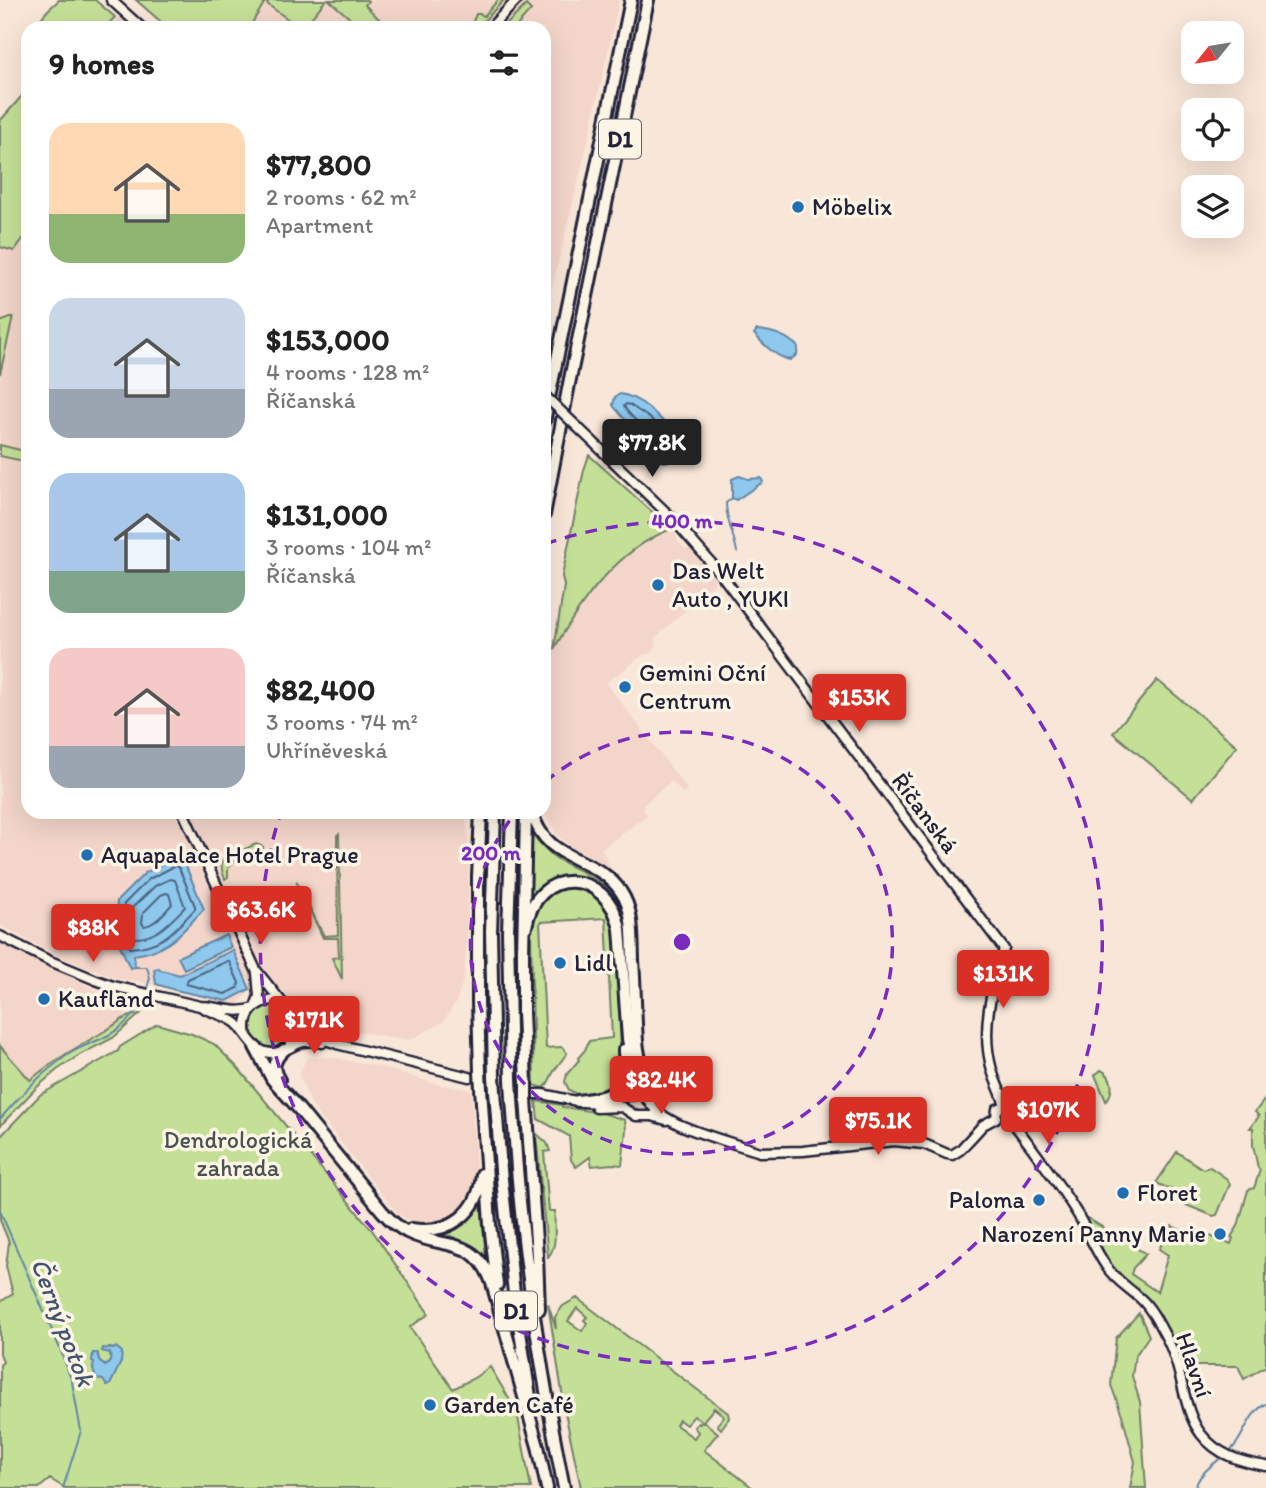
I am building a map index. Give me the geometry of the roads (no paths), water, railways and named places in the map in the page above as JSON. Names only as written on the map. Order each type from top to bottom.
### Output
[{"type":"highway","name":"D1","points":[[551,389],[631,0]]},
{"type":"highway","name":"D1","points":[[551,478],[648,0]]},
{"type":"highway","points":[[551,361],[566,318]]},
{"type":"highway","points":[[481,819],[475,1074],[481,1088],[494,1267],[507,1343]]},
{"type":"highway","name":"D1","points":[[495,819],[491,932],[494,1076],[501,1170],[514,1293],[547,1488]]},
{"type":"highway","name":"D1","points":[[512,819],[508,932],[511,1079],[517,1169],[537,1336],[564,1488]]},
{"type":"highway","points":[[526,819],[523,953],[526,1099],[539,1294],[537,1336]]},
{"type":"highway","points":[[535,819],[550,844],[609,878],[618,886],[627,902],[631,922],[638,1045],[649,1100]]},
{"type":"highway","points":[[523,953],[529,913],[541,895],[552,887],[574,882],[589,885],[606,898],[617,916],[620,936],[628,1039],[637,1084],[631,1095]]},
{"type":"highway","points":[[578,1101],[609,1095],[622,1081],[625,1069],[622,1015],[624,998]]},
{"type":"highway","points":[[255,1047],[269,1075],[387,1217],[407,1233],[455,1245],[483,1265],[490,1278],[539,1450]]},
{"type":"highway","points":[[285,1049],[275,1061],[274,1072],[298,1108]]},
{"type":"highway","points":[[387,1217],[407,1228],[426,1230],[444,1227],[462,1217],[475,1202],[480,1188],[484,1137]]},
{"type":"street","points":[[111,0],[134,21]]},
{"type":"street","points":[[497,21],[517,0]]},
{"type":"street","name":"Říčanská","points":[[551,401],[663,509],[720,573],[1004,949],[993,987],[986,1038],[992,1071],[1005,1106]]},
{"type":"street","points":[[186,819],[256,970],[307,1031],[337,1044]]},
{"type":"street","points":[[0,936],[61,967],[129,990],[241,1012],[271,1000],[286,1005]]},
{"type":"street","points":[[247,1036],[248,1015],[260,996],[256,970]]},
{"type":"street","points":[[201,1006],[233,1021],[255,1047],[270,1053],[306,1041],[337,1044],[475,1074]]},
{"type":"street","points":[[285,1049],[294,1040],[297,1032],[296,1017]]},
{"type":"street","points":[[677,1124],[658,1111],[641,1094],[600,1103],[536,1094],[543,1098],[594,1108],[622,1107],[633,1115],[652,1116],[762,1152],[803,1151],[894,1141],[924,1144],[952,1155],[983,1125],[996,1118]]},
{"type":"street","points":[[628,1111],[626,1105],[631,1095]]},
{"type":"street","points":[[642,1116],[649,1109],[649,1100]]},
{"type":"street","points":[[1005,1106],[1011,1111],[1010,1119],[1003,1122],[996,1118],[997,1109],[1005,1106]]},
{"type":"street","name":"Hlavní","points":[[1010,1119],[1077,1214],[1104,1265],[1143,1302],[1159,1324],[1178,1363],[1188,1408],[1196,1427],[1207,1441],[1233,1459],[1266,1466]]},
{"type":"water","points":[[757,330],[774,333],[789,340],[798,347],[797,355],[790,360],[775,353],[754,334]]},
{"type":"water","points":[[620,394],[638,401],[656,414],[685,444],[687,451],[676,459],[664,462],[613,405],[615,397]]},
{"type":"water","points":[[739,476],[748,479],[761,478],[763,482],[736,500],[732,498],[732,479]]},
{"type":"water","points":[[181,855],[204,909],[166,945],[134,955],[135,967],[130,968],[115,934],[117,901],[145,873]]},
{"type":"water","points":[[226,935],[231,947],[184,969],[178,957]]},
{"type":"water","points":[[233,950],[250,989],[227,1001],[156,984],[154,969],[180,975]]},
{"type":"water","points":[[116,1347],[122,1352],[121,1362],[107,1386],[103,1380],[96,1379],[93,1353],[97,1353],[105,1366],[109,1362],[110,1353],[102,1351],[103,1348]]},
{"type":"waterway","points":[[732,498],[726,503],[726,509],[737,552]]},
{"type":"waterway","points":[[135,967],[147,967],[150,978],[147,988]]},
{"type":"waterway","points":[[0,1119],[50,1068],[74,1051],[113,1033],[125,1024],[137,1009]]},
{"type":"waterway","name":"Černý potok","points":[[0,1211],[72,1382],[81,1431],[63,1488]]},
{"type":"waterway","points":[[1229,1452],[1254,1414],[1266,1404]]},
{"type":"waterway","points":[[1195,1488],[1202,1474],[1222,1457]]},
{"type":"tunnel","points":[[476,1079],[531,1093]]},
{"type":"place","name":"Möbelix","points":[[798,207]]},
{"type":"place","name":"Das Welt Auto , YUKI","points":[[658,585]]},
{"type":"place","name":"Gemini Oční Centrum","points":[[625,687]]},
{"type":"place","name":"Aquapalace Hotel Prague","points":[[87,855]]},
{"type":"place","name":"Lidl","points":[[560,963]]},
{"type":"place","name":"Kaufland","points":[[44,999]]},
{"type":"place","name":"Floret","points":[[1123,1193]]},
{"type":"place","name":"Paloma","points":[[1039,1200]]},
{"type":"place","name":"Narození Panny Marie","points":[[1220,1234]]},
{"type":"place","name":"Garden Café","points":[[430,1405]]},
{"type":"park label","name":"Dendrologická zahrada","points":[[238,1154]]}]
